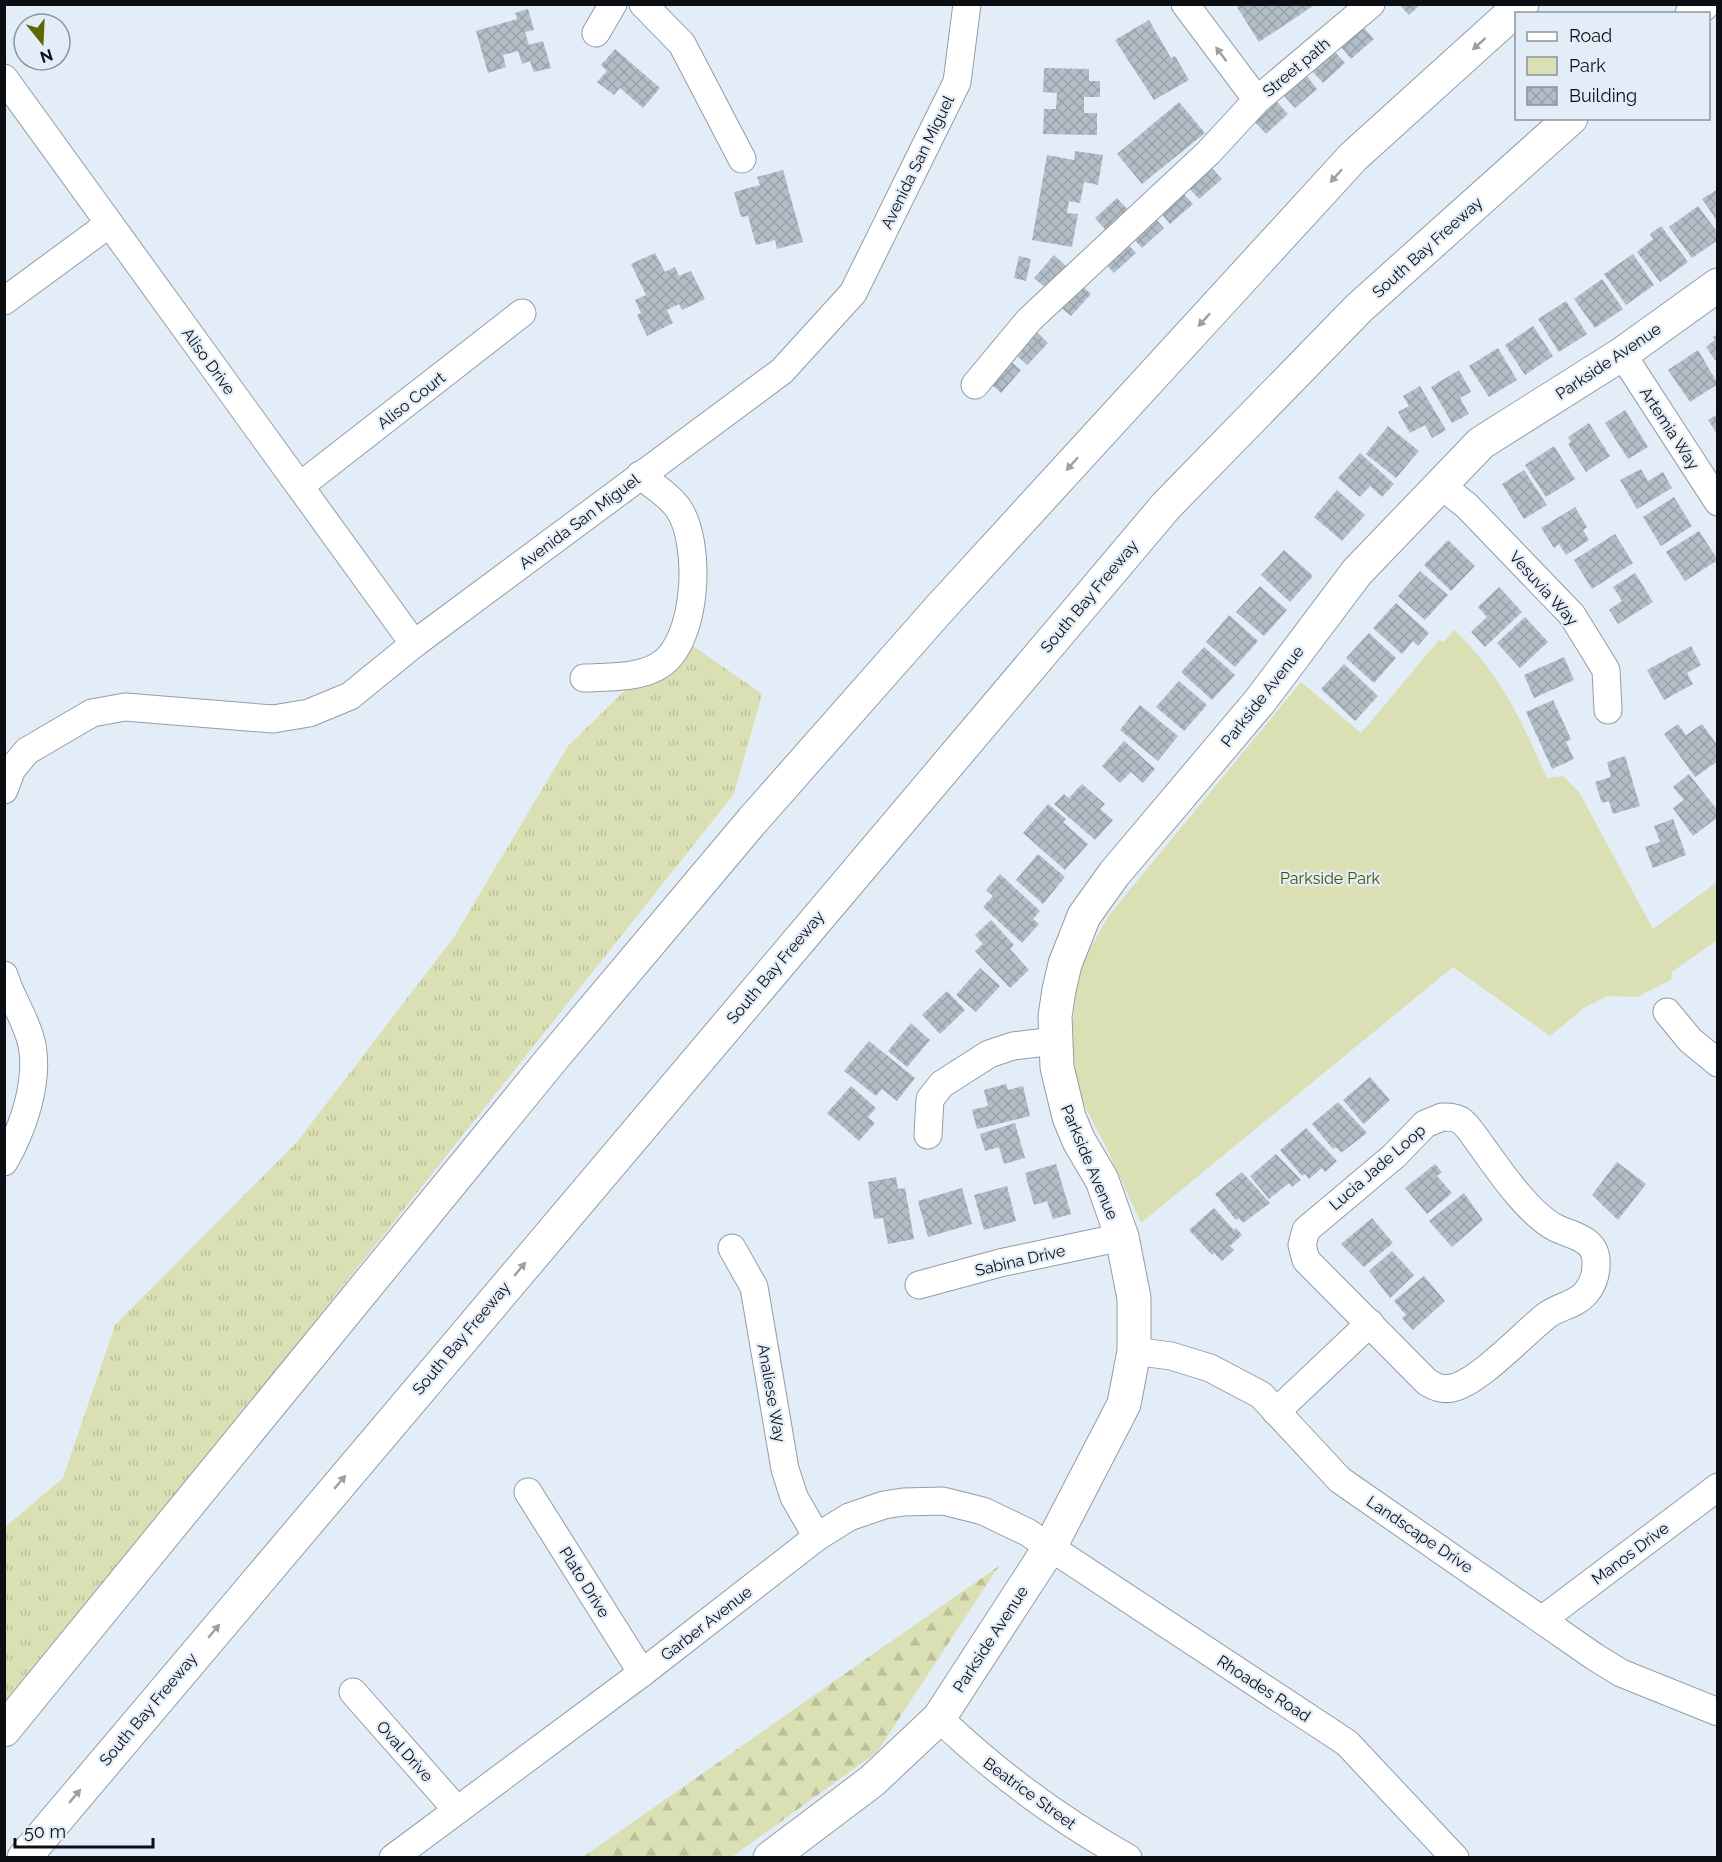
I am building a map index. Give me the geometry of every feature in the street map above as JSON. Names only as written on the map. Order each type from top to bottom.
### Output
[{"type":"main road","points":[[4,1730],[551,1060],[752,820],[940,608],[1353,157],[1522,4]]},
{"type":"main road","name":"South Bay Freeway","points":[[24,1857],[1166,506],[1359,308],[1569,120]]},
{"type":"main road","name":"Parkside Avenue","points":[[770,1857],[872,1780],[939,1718],[1050,1547],[1124,1404],[1134,1351],[1134,1298],[1122,1237],[1102,1180],[1078,1141],[1069,1118],[1058,1076],[1055,1041],[1058,998],[1065,964],[1084,916],[1100,893],[1260,700],[1357,572],[1482,443],[1622,354],[1718,285]]},
{"type":"street","points":[[596,33],[613,4]]},
{"type":"street","points":[[643,4],[682,44],[741,159]]},
{"type":"street","name":"Avenida San Miguel","points":[[4,790],[12,769],[27,751],[92,713],[125,707],[273,719],[309,713],[350,696],[414,644],[782,371],[853,293],[957,82],[967,4]]},
{"type":"street","name":"Street path","points":[[1185,4],[1257,100],[1371,4]]},
{"type":"street","name":"Aliso Drive","points":[[4,78],[414,644]]},
{"type":"street","points":[[975,385],[1029,320],[1208,153],[1257,100]]},
{"type":"street","points":[[4,301],[110,224]]},
{"type":"street","name":"Aliso Court","points":[[300,486],[522,313]]},
{"type":"street","name":"Artemia Way","points":[[1622,354],[1718,502]]},
{"type":"street","points":[[584,678],[642,672],[660,666],[675,651],[689,620],[692,550],[687,528],[673,502],[640,475]]},
{"type":"street","name":"Vesuvia Way","points":[[1442,486],[1467,506],[1572,615],[1606,670],[1608,710]]},
{"type":"street","points":[[4,975],[32,1046],[31,1093],[18,1137],[4,1162]]},
{"type":"street","points":[[1667,1012],[1690,1040],[1718,1063]]},
{"type":"street","points":[[928,1135],[930,1099],[942,1084],[989,1054],[1013,1046],[1055,1041]]},
{"type":"street","name":"Lucia Jade Loop","points":[[1452,1117],[1465,1124],[1506,1179],[1538,1213],[1556,1228],[1581,1238],[1596,1257],[1594,1280],[1580,1299],[1547,1315],[1475,1376],[1451,1388],[1442,1389],[1427,1382],[1370,1323],[1306,1260],[1302,1245],[1306,1230],[1394,1156],[1432,1120],[1452,1117]]},
{"type":"street","name":"Sabina Drive","points":[[919,1285],[999,1263],[1122,1237]]},
{"type":"street","name":"Analiese Way","points":[[732,1248],[754,1287],[785,1469],[794,1497],[817,1537]]},
{"type":"street","points":[[1276,1412],[1370,1323]]},
{"type":"street","name":"Landscape Drive","points":[[1134,1351],[1171,1356],[1210,1368],[1261,1395],[1340,1480],[1595,1657],[1621,1672],[1718,1712]]},
{"type":"street","name":"Manos Drive","points":[[1543,1619],[1718,1487]]},
{"type":"street","name":"Plato Drive","points":[[528,1492],[642,1672]]},
{"type":"street","name":"Garber Avenue","points":[[393,1857],[642,1672],[832,1526],[866,1510],[884,1505],[923,1500],[954,1503],[983,1511],[1050,1547]]},
{"type":"street","name":"Rhoades Road","points":[[1050,1547],[1347,1743],[1455,1857]]},
{"type":"street","name":"Oval Drive","points":[[353,1692],[457,1810]]},
{"type":"street","name":"Beatrice Street","points":[[939,1718],[973,1750],[1101,1850],[1128,1857]]},
{"type":"green space","name":"Parkside Park","points":[[1454,630],[1497,681],[1519,717],[1547,778],[1563,776],[1579,792],[1653,929],[1717,882],[1717,940],[1672,972],[1671,980],[1637,997],[1607,996],[1584,1008],[1550,1036],[1453,967],[1141,1223],[1108,1151],[1067,1072],[1079,967],[1110,914],[1301,682],[1361,733],[1439,640],[1444,642]]},
{"type":"green space","points":[[680,637],[762,694],[734,794],[5,1711],[5,1527],[63,1478],[115,1325],[297,1142],[454,937],[568,746]]},
{"type":"green space","points":[[999,1566],[877,1752],[732,1857],[583,1857]]},
{"type":"building","points":[[1241,4],[1316,4],[1259,42],[1237,7]]},
{"type":"building","points":[[1399,4],[1421,4],[1409,15]]},
{"type":"building","points":[[528,9],[534,30],[525,32],[529,45],[543,41],[551,68],[534,72],[530,61],[522,64],[518,51],[503,55],[506,67],[488,73],[476,31],[517,19],[515,13]]},
{"type":"building","points":[[1149,20],[1171,58],[1175,56],[1189,80],[1154,100],[1115,40]]},
{"type":"building","points":[[1363,27],[1374,39],[1351,59],[1341,47]]},
{"type":"building","points":[[615,49],[660,88],[643,108],[620,88],[614,95],[597,82],[607,71],[601,65]]},
{"type":"building","points":[[1334,51],[1345,63],[1323,83],[1312,71]]},
{"type":"building","points":[[1044,68],[1089,69],[1089,81],[1100,81],[1100,97],[1084,97],[1084,113],[1097,113],[1097,135],[1043,134],[1044,109],[1056,109],[1057,93],[1043,92]]},
{"type":"building","points":[[1307,76],[1317,89],[1295,108],[1284,96]]},
{"type":"building","points":[[1179,102],[1205,133],[1142,184],[1117,154]]},
{"type":"building","points":[[1277,102],[1288,114],[1266,134],[1255,122]]},
{"type":"building","points":[[1075,151],[1103,155],[1098,185],[1084,182],[1080,203],[1069,201],[1067,213],[1078,214],[1072,247],[1032,240],[1047,155],[1074,160]]},
{"type":"building","points":[[1211,167],[1222,179],[1199,199],[1188,187]]},
{"type":"building","points":[[783,170],[803,242],[777,249],[775,240],[756,245],[748,216],[741,217],[734,192],[760,185],[757,177]]},
{"type":"building","points":[[1718,189],[1718,222],[1702,199]]},
{"type":"building","points":[[1182,192],[1193,204],[1170,224],[1160,212]]},
{"type":"building","points":[[1117,198],[1128,210],[1106,230],[1095,218]]},
{"type":"building","points":[[1698,206],[1718,233],[1718,240],[1692,258],[1669,227]]},
{"type":"building","points":[[1153,216],[1164,228],[1142,248],[1131,236]]},
{"type":"building","points":[[1661,226],[1688,262],[1660,282],[1637,252],[1653,239],[1650,234]]},
{"type":"building","points":[[1125,241],[1136,253],[1114,273],[1103,261]]},
{"type":"building","points":[[655,253],[665,272],[675,267],[679,276],[691,271],[705,299],[682,310],[679,304],[667,310],[673,323],[647,336],[637,315],[641,313],[635,300],[646,295],[631,264]]},
{"type":"building","points":[[1633,254],[1654,285],[1626,305],[1604,274]]},
{"type":"building","points":[[1054,255],[1066,266],[1046,288],[1034,278]]},
{"type":"building","points":[[1019,256],[1031,259],[1026,281],[1014,278]]},
{"type":"building","points":[[1602,279],[1623,309],[1595,328],[1574,299]]},
{"type":"building","points":[[1079,283],[1091,294],[1071,316],[1059,306]]},
{"type":"building","points":[[1566,301],[1587,334],[1559,352],[1538,319]]},
{"type":"building","points":[[1533,326],[1553,356],[1525,375],[1505,345]]},
{"type":"building","points":[[1037,332],[1048,343],[1027,365],[1015,354]]},
{"type":"building","points":[[1718,334],[1718,364],[1706,347],[1715,340],[1713,337]]},
{"type":"building","points":[[1498,348],[1517,380],[1489,397],[1469,366]]},
{"type":"building","points":[[1698,350],[1718,384],[1690,402],[1668,370]]},
{"type":"building","points":[[1009,360],[1021,370],[1001,393],[989,382]]},
{"type":"building","points":[[1459,370],[1471,392],[1460,398],[1469,414],[1452,423],[1431,387]]},
{"type":"building","points":[[1420,386],[1446,430],[1432,438],[1425,425],[1410,433],[1398,412],[1409,406],[1403,396]]},
{"type":"building","points":[[1625,410],[1648,447],[1628,459],[1605,423]]},
{"type":"building","points":[[1718,414],[1718,435],[1708,420]]},
{"type":"building","points":[[1589,423],[1610,456],[1586,472],[1568,444],[1571,442],[1568,437]]},
{"type":"building","points":[[1388,426],[1419,451],[1396,478],[1366,454]]},
{"type":"building","points":[[1554,446],[1575,479],[1546,497],[1525,465]]},
{"type":"building","points":[[1360,453],[1394,484],[1382,497],[1370,486],[1360,497],[1338,478]]},
{"type":"building","points":[[1641,469],[1648,481],[1663,472],[1672,488],[1637,509],[1620,480]]},
{"type":"building","points":[[1524,470],[1547,505],[1524,519],[1502,484]]},
{"type":"building","points":[[1337,490],[1365,515],[1342,541],[1314,517]]},
{"type":"building","points":[[1674,497],[1692,526],[1661,546],[1643,517]]},
{"type":"building","points":[[1575,507],[1587,527],[1583,530],[1589,540],[1566,555],[1559,544],[1554,548],[1541,528]]},
{"type":"building","points":[[1699,531],[1718,560],[1685,581],[1666,552]]},
{"type":"building","points":[[1615,534],[1633,563],[1592,589],[1574,560]]},
{"type":"building","points":[[1448,540],[1475,566],[1451,591],[1424,565]]},
{"type":"building","points":[[1284,550],[1313,576],[1290,602],[1261,575]]},
{"type":"building","points":[[1420,571],[1448,595],[1425,620],[1398,596]]},
{"type":"building","points":[[1635,573],[1653,602],[1618,624],[1609,610],[1622,601],[1613,587]]},
{"type":"building","points":[[1260,586],[1287,610],[1264,636],[1236,612]]},
{"type":"building","points":[[1499,587],[1522,612],[1485,647],[1471,632],[1487,617],[1478,607]]},
{"type":"building","points":[[1396,603],[1429,633],[1418,646],[1413,641],[1402,654],[1373,628]]},
{"type":"building","points":[[1229,615],[1258,641],[1235,667],[1206,642]]},
{"type":"building","points":[[1525,617],[1548,642],[1520,668],[1497,643]]},
{"type":"building","points":[[1369,633],[1396,658],[1374,683],[1346,658]]},
{"type":"building","points":[[1691,646],[1701,665],[1687,673],[1693,684],[1664,700],[1647,670]]},
{"type":"building","points":[[1204,647],[1235,675],[1212,700],[1181,672]]},
{"type":"building","points":[[1564,657],[1574,680],[1534,698],[1524,675]]},
{"type":"building","points":[[1344,664],[1378,696],[1355,721],[1321,689]]},
{"type":"building","points":[[1179,681],[1207,705],[1184,731],[1156,707]]},
{"type":"building","points":[[1553,700],[1571,739],[1566,742],[1574,759],[1552,769],[1526,712]]},
{"type":"building","points":[[1140,705],[1178,736],[1158,761],[1120,730]]},
{"type":"building","points":[[1678,724],[1686,735],[1702,724],[1718,746],[1718,761],[1695,777],[1664,734]]},
{"type":"building","points":[[1124,741],[1155,769],[1143,783],[1131,772],[1120,783],[1102,766]]},
{"type":"building","points":[[1625,756],[1640,806],[1613,814],[1609,801],[1602,803],[1595,782],[1611,777],[1607,762]]},
{"type":"building","points":[[1689,774],[1718,811],[1718,817],[1693,836],[1673,808],[1684,800],[1673,787]]},
{"type":"building","points":[[1082,784],[1105,804],[1100,809],[1113,820],[1095,840],[1054,804],[1064,794],[1069,798]]},
{"type":"building","points":[[1048,804],[1066,819],[1063,822],[1088,844],[1065,870],[1023,833]]},
{"type":"building","points":[[1673,819],[1686,855],[1653,868],[1645,847],[1660,842],[1654,826]]},
{"type":"building","points":[[1038,854],[1065,877],[1043,904],[1016,880]]},
{"type":"building","points":[[1000,874],[1040,911],[1033,919],[1039,924],[1022,943],[983,907],[993,896],[986,890]]},
{"type":"building","points":[[991,920],[1014,945],[1010,949],[1029,970],[1010,988],[975,951],[983,944],[975,935]]},
{"type":"building","points":[[980,968],[1000,986],[976,1012],[956,995]]},
{"type":"building","points":[[947,991],[965,1010],[940,1034],[922,1015]]},
{"type":"building","points":[[911,1023],[930,1040],[907,1067],[888,1051]]},
{"type":"building","points":[[869,1041],[915,1078],[897,1101],[882,1089],[876,1096],[844,1071]]},
{"type":"building","points":[[1370,1077],[1390,1100],[1364,1124],[1343,1100]]},
{"type":"building","points":[[1006,1084],[1008,1090],[1023,1086],[1030,1116],[977,1129],[972,1110],[988,1106],[984,1090]]},
{"type":"building","points":[[851,1086],[876,1108],[868,1117],[875,1123],[859,1141],[827,1113]]},
{"type":"building","points":[[1338,1102],[1367,1133],[1341,1153],[1336,1147],[1333,1149],[1312,1124]]},
{"type":"building","points":[[1015,1123],[1025,1158],[1004,1164],[999,1147],[985,1151],[980,1134]]},
{"type":"building","points":[[1306,1128],[1337,1161],[1325,1172],[1322,1168],[1309,1179],[1305,1174],[1302,1176],[1280,1150]]},
{"type":"building","points":[[1276,1154],[1301,1180],[1292,1187],[1289,1183],[1269,1199],[1250,1176]]},
{"type":"building","points":[[1617,1162],[1646,1184],[1618,1220],[1592,1195]]},
{"type":"building","points":[[1056,1164],[1071,1214],[1053,1219],[1047,1201],[1034,1205],[1025,1173]]},
{"type":"building","points":[[1435,1164],[1442,1172],[1437,1176],[1452,1193],[1427,1214],[1405,1188]]},
{"type":"building","points":[[1242,1172],[1270,1203],[1243,1223],[1239,1218],[1236,1220],[1215,1194]]},
{"type":"building","points":[[896,1177],[898,1189],[905,1188],[914,1239],[888,1244],[883,1218],[874,1219],[868,1182]]},
{"type":"building","points":[[1007,1186],[1016,1221],[984,1230],[974,1195]]},
{"type":"building","points":[[962,1188],[972,1224],[928,1237],[918,1201]]},
{"type":"building","points":[[1464,1193],[1483,1220],[1452,1247],[1429,1221]]},
{"type":"building","points":[[1214,1208],[1234,1230],[1236,1228],[1242,1235],[1230,1246],[1234,1250],[1222,1261],[1214,1253],[1212,1255],[1189,1230]]},
{"type":"building","points":[[1372,1218],[1393,1243],[1364,1267],[1341,1244]]},
{"type":"building","points":[[1392,1251],[1414,1275],[1390,1298],[1369,1271]]},
{"type":"building","points":[[1424,1276],[1445,1301],[1413,1330],[1402,1318],[1406,1315],[1394,1301]]}]
